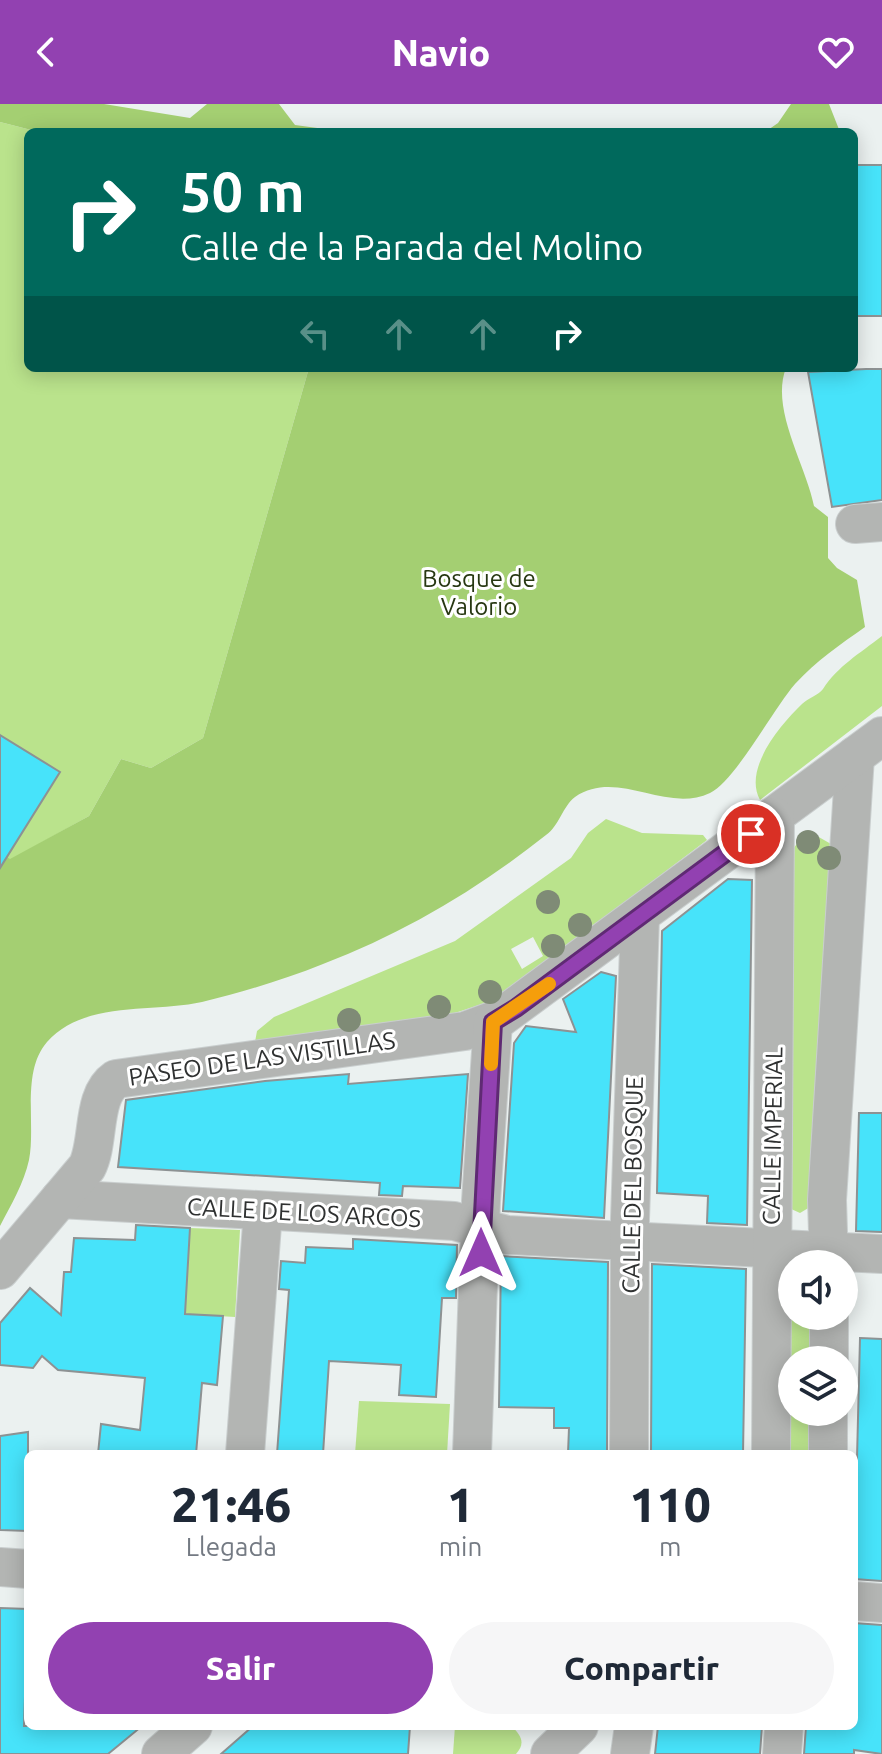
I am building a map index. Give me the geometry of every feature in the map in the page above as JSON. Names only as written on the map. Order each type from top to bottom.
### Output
[{"type":"street","points":[[472,1450],[493,1022],[869,746]]},
{"type":"street","points":[[829,1250],[827,1200],[869,746]]},
{"type":"street","name":"CALLE IMPERIAL","points":[[771,1450],[775,817]]},
{"type":"street","name":"CALLE DEL BOSQUE","points":[[629,1450],[640,917]]},
{"type":"street","name":"PASEO DE LAS VISTILLAS","points":[[0,1270],[92,1158],[104,1092],[116,1079],[465,1031],[493,1022]]},
{"type":"street","name":"CALLE DE LOS ARCOS","points":[[60,1199],[454,1221],[507,1235],[778,1251]]},
{"type":"street","points":[[245,1450],[263,1211]]},
{"type":"street","name":"CALLE DE LOS ARCOS","points":[[858,1256],[882,1254]]},
{"type":"street","points":[[828,1426],[828,1450]]},
{"type":"street","points":[[0,1567],[24,1569]]},
{"type":"street","points":[[858,1601],[882,1603]]},
{"type":"street","points":[[161,1754],[188,1730]]},
{"type":"street","points":[[550,1754],[575,1730]]},
{"type":"street","points":[[630,1754],[633,1730]]},
{"type":"street","points":[[782,1754],[784,1730]]},
{"type":"green space","points":[[0,104],[104,104],[190,118],[207,104],[279,104],[295,125],[317,128],[24,128],[0,122]]},
{"type":"green space","points":[[791,104],[829,104],[838,128],[771,128]]},
{"type":"green space","points":[[0,122],[24,128],[24,372],[308,372],[203,738],[151,768],[121,759],[89,816],[10,860],[0,853]]},
{"type":"green space","name":"Bosque de Valorio","points":[[308,372],[785,372],[782,401],[786,419],[814,506],[828,517],[828,558],[837,568],[857,580],[865,627],[820,660],[795,684],[720,786],[693,798],[608,787],[591,789],[571,801],[550,831],[494,874],[411,924],[353,952],[263,985],[202,1002],[99,1014],[62,1029],[47,1042],[34,1068],[29,1160],[21,1185],[0,1226],[0,853],[10,859],[89,816],[121,759],[151,768],[203,738]]},
{"type":"green space","points":[[882,636],[882,706],[760,800],[756,775],[766,748],[775,735],[802,704],[821,691],[842,667]]},
{"type":"green space","points":[[606,819],[642,833],[703,835],[707,840],[497,999],[452,1014],[255,1042],[257,1031],[274,1017],[455,941],[571,858],[588,833]],"holes":[[[533,937],[543,956],[522,969],[511,949]]]},
{"type":"green space","points":[[817,836],[831,844],[810,1207],[800,1213],[789,1208],[792,850],[801,839]]},
{"type":"green space","points":[[190,1228],[240,1230],[235,1317],[185,1314]]},
{"type":"green space","points":[[786,1330],[815,1330],[815,1346],[786,1346]]},
{"type":"green space","points":[[359,1401],[450,1404],[447,1450],[355,1450]]},
{"type":"green space","points":[[785,1426],[815,1426],[814,1450],[785,1450]]},
{"type":"green space","points":[[455,1730],[515,1730],[522,1743],[516,1754],[453,1754]]},
{"type":"building","points":[[858,165],[882,165],[882,316],[858,316]]},
{"type":"building","points":[[858,369],[882,369],[882,500],[832,507],[808,372],[858,372]]},
{"type":"building","points":[[0,735],[60,772],[0,868]]},
{"type":"building","points":[[728,879],[752,880],[747,1225],[707,1223],[708,1196],[657,1193],[662,931]]},
{"type":"building","points":[[601,972],[616,976],[604,1218],[503,1211],[514,1043],[526,1026],[576,1032],[563,999]]},
{"type":"building","points":[[349,1074],[348,1084],[468,1074],[460,1188],[403,1186],[402,1196],[379,1195],[380,1183],[118,1167],[126,1100],[265,1081]]},
{"type":"building","points":[[859,1113],[882,1113],[882,1232],[856,1231]]},
{"type":"building","points":[[136,1225],[190,1228],[185,1314],[223,1316],[217,1385],[202,1383],[196,1450],[98,1450],[101,1424],[140,1430],[145,1378],[58,1370],[42,1356],[33,1368],[0,1365],[0,1323],[30,1288],[61,1315],[64,1272],[71,1272],[74,1238],[135,1240]]},
{"type":"building","points":[[353,1239],[457,1245],[456,1298],[442,1298],[436,1397],[399,1395],[401,1365],[329,1361],[323,1450],[277,1450],[289,1290],[279,1289],[281,1261],[305,1263],[306,1247],[353,1249]]},
{"type":"building","points":[[501,1256],[608,1262],[607,1450],[568,1450],[569,1428],[554,1428],[554,1408],[499,1407]]},
{"type":"building","points":[[652,1264],[746,1269],[743,1450],[651,1450]]},
{"type":"building","points":[[860,1338],[882,1339],[882,1581],[858,1579]]},
{"type":"building","points":[[28,1432],[28,1450],[24,1450],[24,1531],[0,1530],[0,1436]]},
{"type":"building","points":[[0,1608],[24,1609],[24,1730],[137,1730],[108,1754],[0,1754]]},
{"type":"building","points":[[858,1623],[882,1625],[882,1754],[854,1750],[854,1754],[804,1754],[806,1730],[858,1730]]},
{"type":"building","points":[[248,1730],[410,1730],[408,1754],[221,1754]]},
{"type":"building","points":[[658,1730],[762,1730],[760,1754],[655,1754]]},
{"type":"slow traffic","points":[[491,1064],[493,1022],[549,984]]},
{"type":"route","points":[[481,1253],[481,1201],[493,1022],[751,834]]}]
